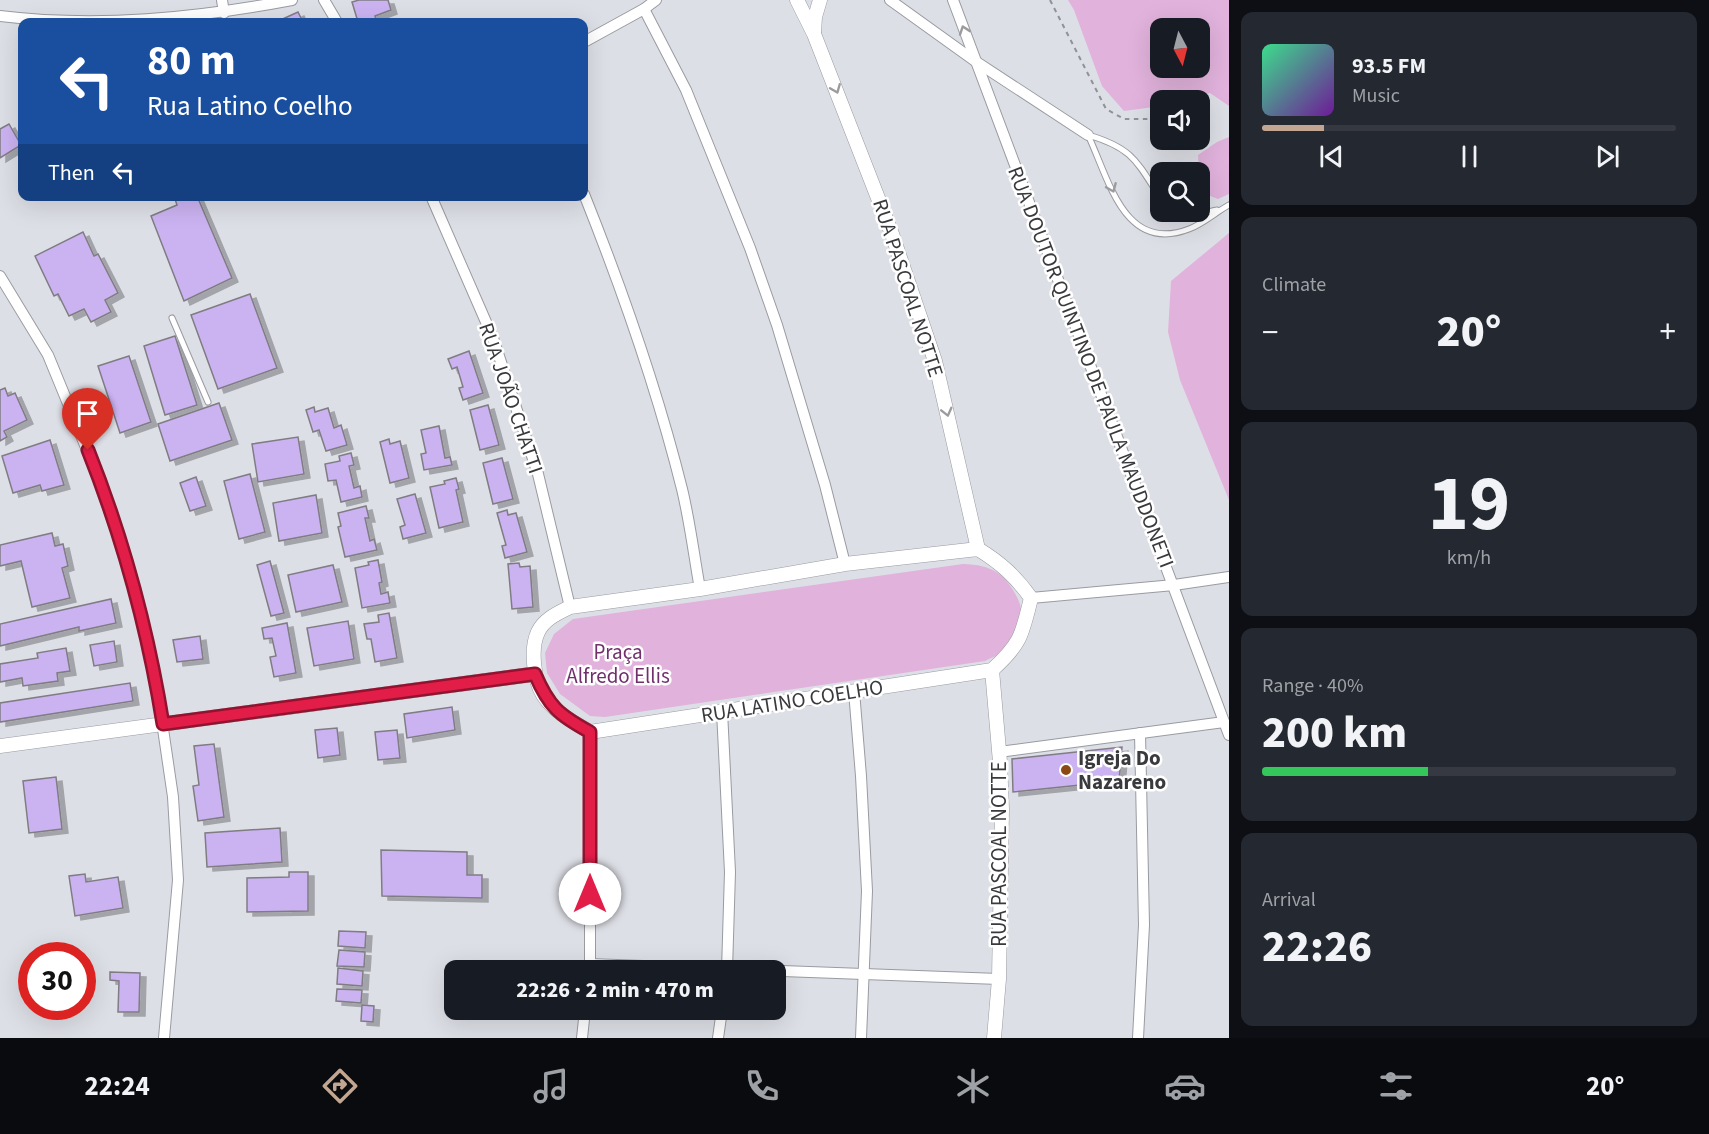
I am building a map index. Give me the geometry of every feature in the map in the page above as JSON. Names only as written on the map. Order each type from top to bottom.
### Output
[{"type":"street","points":[[222,0],[224,13]]},
{"type":"street","points":[[162,18],[224,13],[292,0]]},
{"type":"street","points":[[324,0],[335,18]]},
{"type":"street","points":[[588,40],[656,0]]},
{"type":"street","name":"RUA PASCOAL NOTTE","points":[[797,0],[814,34],[892,234],[935,360],[978,549]]},
{"type":"street","points":[[814,34],[815,17],[820,0]]},
{"type":"street","points":[[890,0],[975,61],[1088,135]]},
{"type":"street","name":"RUA DOUTOR QUINTINO DE PAULA MAUDDONETI","points":[[953,0],[1229,735]]},
{"type":"street","points":[[644,9],[686,90],[750,248],[777,325],[825,485],[845,564]]},
{"type":"street","points":[[0,16],[38,18]]},
{"type":"street","name":"RUA JOÃO CHATTI","points":[[433,201],[493,338],[538,474],[570,607]]},
{"type":"street","points":[[587,201],[613,266],[660,409],[683,491],[700,589]]},
{"type":"street","points":[[0,276],[48,355],[94,467],[129,568],[156,681],[173,796],[178,880],[164,1038]]},
{"type":"street","points":[[590,960],[590,732],[565,718],[558,711],[544,696],[535,674],[538,632],[552,616],[570,607],[700,589],[845,564],[978,549],[999,562],[1018,579],[1031,598],[1023,633],[1012,651],[992,670]]},
{"type":"street","points":[[1031,598],[1174,585],[1229,577]]},
{"type":"street","name":"RUA PASCOAL NOTTE","points":[[992,670],[1002,809],[999,978],[994,1038]]},
{"type":"street","name":"RUA LATINO COELHO","points":[[590,732],[992,670]]},
{"type":"street","points":[[0,746],[535,674]]},
{"type":"street","points":[[854,691],[867,891],[861,1038]]},
{"type":"street","points":[[722,711],[730,872],[727,960]]},
{"type":"street","points":[[999,752],[1224,722]]},
{"type":"street","points":[[1138,1038],[1144,925],[1140,733]]},
{"type":"street","points":[[786,971],[999,978]]},
{"type":"street","points":[[582,1038],[584,1020]]},
{"type":"street","points":[[718,1038],[721,1020]]},
{"type":"lane","points":[[1088,135],[1108,141],[1135,159],[1150,182]]},
{"type":"lane","points":[[1088,135],[1119,204],[1128,218],[1140,228],[1156,233],[1173,234],[1191,228],[1229,205]]},
{"type":"lane","points":[[1210,211],[1221,209]]},
{"type":"lane","points":[[172,318],[208,402]]},
{"type":"path","points":[[1050,0],[1106,109],[1124,119],[1150,119]]},
{"type":"green space","points":[[1068,0],[1229,0],[1229,106],[1210,93],[1210,90],[1150,90],[1150,107],[1124,111],[1102,86],[1074,10]]},
{"type":"green space","points":[[1229,137],[1229,194],[1218,199],[1210,196],[1210,162],[1198,162],[1198,155],[1205,150],[1210,150],[1210,147]]},
{"type":"green space","points":[[1229,233],[1229,500],[1180,380],[1168,332],[1171,281]]},
{"type":"green space","name":"Praça Alfredo Ellis","points":[[963,564],[982,566],[1003,577],[1013,590],[1021,608],[1022,622],[1014,639],[1001,653],[985,661],[605,717],[590,716],[560,694],[547,673],[545,653],[554,634],[573,619]]},
{"type":"building","points":[[388,0],[391,10],[375,16],[376,18],[357,18],[352,2]]},
{"type":"building","points":[[298,12],[301,18],[285,18]]},
{"type":"building","points":[[9,124],[18,140],[18,147],[0,158],[0,129]]},
{"type":"building","points":[[176,201],[199,201],[232,278],[184,301],[151,216],[177,205]]},
{"type":"building","points":[[83,232],[94,256],[98,254],[118,293],[105,300],[111,312],[91,322],[84,309],[69,316],[58,294],[54,296],[35,256]]},
{"type":"building","points":[[250,294],[277,368],[218,389],[191,315]]},
{"type":"building","points":[[175,336],[197,405],[165,415],[144,346]]},
{"type":"building","points":[[469,351],[483,393],[463,400],[459,388],[463,387],[457,367],[452,369],[448,359]]},
{"type":"building","points":[[129,356],[151,422],[120,433],[98,366]]},
{"type":"building","points":[[5,388],[8,396],[15,393],[27,420],[4,431],[7,437],[0,441],[0,390]]},
{"type":"building","points":[[219,403],[232,440],[170,461],[158,424]]},
{"type":"building","points":[[488,405],[499,445],[480,450],[470,410]]},
{"type":"building","points":[[314,407],[315,412],[328,408],[334,428],[341,425],[347,445],[326,451],[319,430],[313,432],[306,410]]},
{"type":"building","points":[[439,426],[445,458],[450,457],[452,465],[424,470],[421,454],[426,453],[421,430]]},
{"type":"building","points":[[298,437],[304,474],[258,482],[252,444]]},
{"type":"building","points":[[389,439],[390,444],[400,441],[409,478],[390,483],[380,442]]},
{"type":"building","points":[[50,440],[64,485],[42,491],[40,485],[13,493],[2,456]]},
{"type":"building","points":[[351,453],[354,465],[349,466],[354,488],[360,486],[362,497],[341,502],[336,480],[328,481],[325,464],[340,461],[339,456]]},
{"type":"building","points":[[502,458],[513,499],[493,504],[483,463]]},
{"type":"building","points":[[250,474],[265,532],[239,539],[224,481]]},
{"type":"building","points":[[196,477],[206,506],[190,511],[180,483]]},
{"type":"building","points":[[456,478],[459,489],[456,490],[463,522],[439,528],[430,487],[445,484],[444,481]]},
{"type":"building","points":[[415,494],[426,533],[403,539],[400,527],[405,525],[397,499]]},
{"type":"building","points":[[316,495],[322,533],[279,541],[273,503]]},
{"type":"building","points":[[366,506],[369,518],[365,518],[370,541],[374,539],[377,550],[345,557],[338,527],[341,526],[338,513]]},
{"type":"building","points":[[507,510],[508,515],[516,513],[527,552],[505,558],[502,546],[506,545],[497,513]]},
{"type":"building","points":[[52,533],[55,546],[63,544],[68,566],[62,568],[70,598],[32,607],[21,561],[0,566],[0,545]]},
{"type":"building","points":[[378,560],[382,582],[379,583],[381,594],[388,592],[390,603],[362,608],[355,568]]},
{"type":"building","points":[[270,561],[284,613],[271,616],[257,565]]},
{"type":"building","points":[[519,563],[520,567],[530,566],[533,607],[512,609],[508,564]]},
{"type":"building","points":[[333,565],[342,602],[296,612],[288,575]]},
{"type":"building","points":[[111,599],[116,623],[79,631],[79,627],[0,646],[0,624]]},
{"type":"building","points":[[389,613],[397,658],[375,662],[371,639],[367,639],[364,624],[379,622],[378,615]]},
{"type":"building","points":[[348,621],[354,659],[314,666],[307,628]]},
{"type":"building","points":[[287,623],[296,673],[274,677],[270,657],[276,656],[272,638],[264,639],[262,628]]},
{"type":"building","points":[[200,636],[203,659],[177,662],[173,640]]},
{"type":"building","points":[[114,641],[117,662],[94,666],[90,645]]},
{"type":"building","points":[[66,648],[70,671],[57,673],[58,681],[23,686],[22,678],[0,682],[0,664],[38,658],[37,653]]},
{"type":"building","points":[[130,683],[133,701],[0,722],[0,703]]},
{"type":"building","points":[[452,707],[455,730],[407,738],[404,714]]},
{"type":"building","points":[[337,728],[340,755],[318,758],[315,730]]},
{"type":"building","points":[[397,730],[400,758],[378,760],[375,732]]},
{"type":"building","points":[[214,744],[224,817],[198,821],[193,786],[199,785],[194,746]]},
{"type":"building","name":"Igreja Do Nazareno","points":[[1122,747],[1119,781],[1013,792],[1012,759]]},
{"type":"building","points":[[56,777],[62,829],[29,833],[23,781]]},
{"type":"building","points":[[280,828],[282,862],[207,867],[205,833]]},
{"type":"building","points":[[381,850],[467,852],[467,875],[482,875],[482,898],[382,896]]},
{"type":"building","points":[[289,872],[308,872],[308,911],[247,912],[247,878],[289,877]]},
{"type":"building","points":[[85,874],[86,882],[118,877],[123,908],[75,916],[69,876]]},
{"type":"building","points":[[339,931],[366,932],[365,948],[338,946]]},
{"type":"building","points":[[339,950],[365,952],[364,967],[337,966]]},
{"type":"building","points":[[338,968],[363,971],[362,986],[337,984]]},
{"type":"building","points":[[110,972],[140,973],[139,1012],[118,1012],[119,981],[110,980]]},
{"type":"building","points":[[337,989],[362,990],[361,1003],[336,1001]]},
{"type":"building","points":[[362,1005],[374,1006],[373,1022],[361,1021]]},
{"type":"place","name":"Igreja Do Nazareno","points":[[1066,770]]},
{"type":"route","points":[[88,450],[129,568],[156,681],[163,724],[535,674],[544,696],[565,718],[590,732],[590,894]]}]
